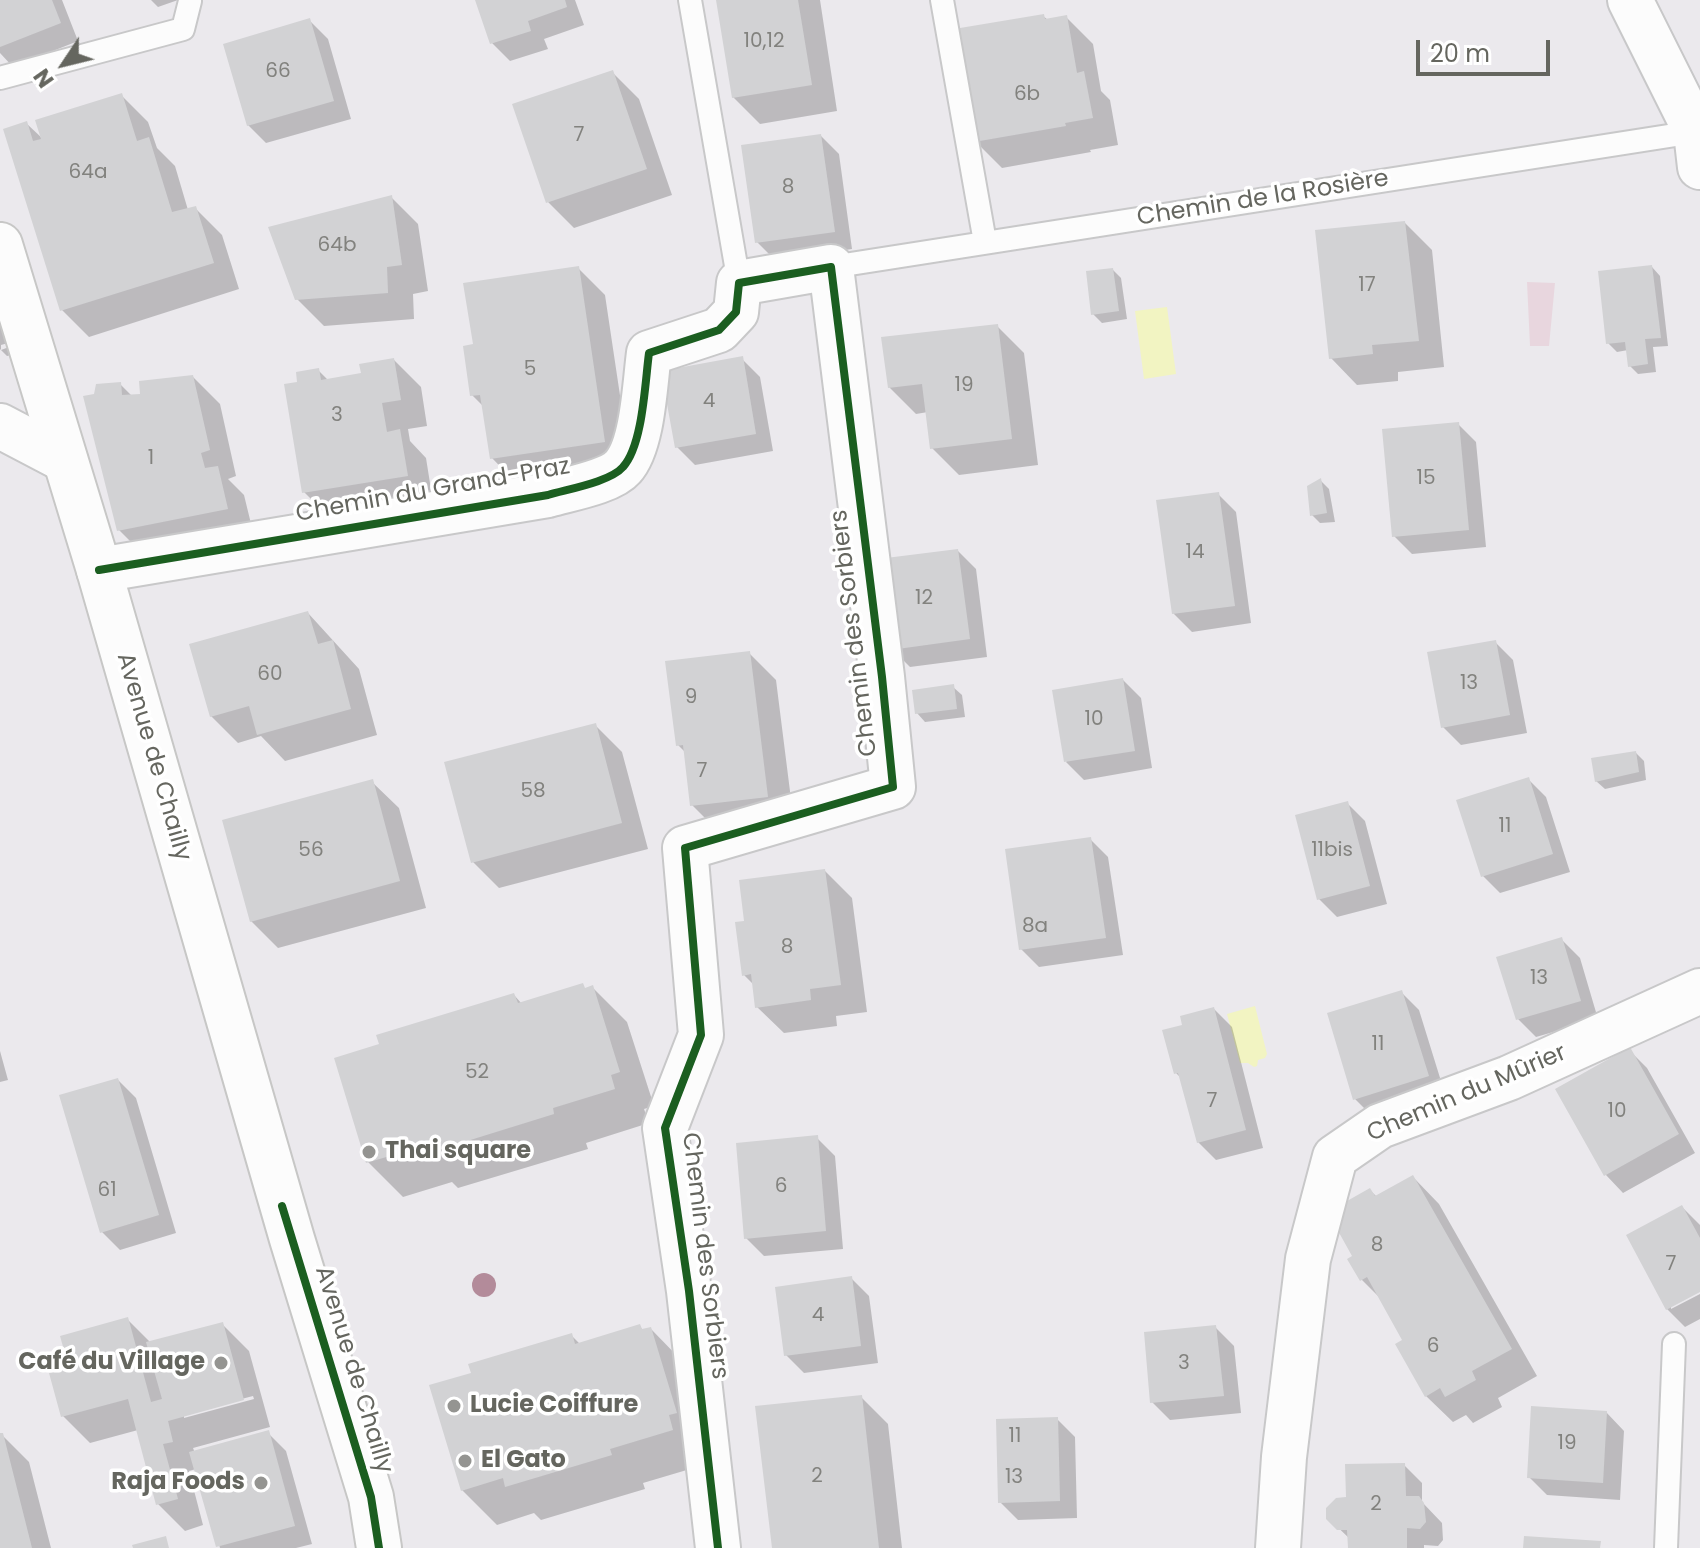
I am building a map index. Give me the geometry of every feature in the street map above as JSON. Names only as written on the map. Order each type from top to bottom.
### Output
[{"type":"street","name":"Chemin de la Rosière","points":[[1630,0],[1699,143]]},
{"type":"street","name":"Avenue de Chailly","points":[[0,245],[99,570],[295,1249],[371,1497],[379,1548]]},
{"type":"street","points":[[739,283],[831,267]]},
{"type":"street","name":"Chemin des Sorbiers","points":[[718,1548],[689,1291],[665,1128],[701,1035],[685,848],[893,787],[831,267]]},
{"type":"street","name":"Chemin du Grand-Praz","points":[[99,570],[548,495],[607,477],[623,467],[635,444],[649,353],[719,330],[736,312],[739,283]]},
{"type":"street","points":[[0,426],[65,460]]},
{"type":"street","name":"Chemin du Mûrier","points":[[1278,1548],[1284,1457],[1308,1259],[1335,1157],[1380,1126],[1509,1078],[1700,991]]},
{"type":"lane","name":"Chemin du Grand-Praz","points":[[690,0],[739,283]]},
{"type":"lane","points":[[942,0],[985,242]]},
{"type":"lane","points":[[0,78],[183,29],[190,1]]},
{"type":"lane","name":"Chemin de la Rosière","points":[[831,267],[985,242],[1699,143]]},
{"type":"lane","points":[[1666,1548],[1674,1344]]},
{"type":"shaded area","points":[[1527,282],[1555,283],[1549,346],[1530,346]]},
{"type":"shaded area","points":[[1167,307],[1176,374],[1144,379],[1135,311]]},
{"type":"shaded area","points":[[1255,1006],[1267,1054],[1254,1067],[1240,1063],[1227,1014]]},
{"type":"building","points":[[0,0],[52,0],[61,23],[0,47]]},
{"type":"building","points":[[475,0],[565,0],[567,7],[528,21],[531,31],[490,44]]},
{"type":"building","points":[[716,0],[798,0],[812,85],[732,98]]},
{"type":"building","points":[[1044,14],[1045,19],[1067,15],[1077,73],[1084,71],[1093,118],[1065,123],[1066,126],[974,142],[954,29]]},
{"type":"building","points":[[310,18],[334,101],[247,126],[223,44]]},
{"type":"building","points":[[613,70],[647,169],[546,203],[512,104]]},
{"type":"building","points":[[122,93],[137,141],[149,137],[172,212],[196,206],[214,263],[60,311],[3,129],[27,121],[33,141],[41,139],[35,120]]},
{"type":"building","points":[[821,134],[835,232],[755,243],[741,145]]},
{"type":"building","points":[[392,195],[402,265],[387,267],[388,293],[295,300],[268,227]]},
{"type":"building","points":[[1405,221],[1419,341],[1372,345],[1373,354],[1329,359],[1315,230]]},
{"type":"building","points":[[1652,265],[1661,338],[1645,339],[1648,364],[1628,367],[1625,342],[1606,344],[1598,271]]},
{"type":"building","points":[[579,266],[605,442],[490,459],[480,395],[470,396],[463,346],[473,344],[463,283]]},
{"type":"building","points":[[1113,268],[1119,311],[1091,315],[1086,271]]},
{"type":"building","points":[[998,324],[1012,439],[930,449],[922,384],[888,388],[881,337]]},
{"type":"building","points":[[743,356],[756,434],[675,448],[661,371]]},
{"type":"building","points":[[394,358],[401,400],[382,403],[387,432],[400,429],[408,476],[302,493],[284,384],[297,382],[296,372],[319,368],[321,380],[361,373],[359,364]]},
{"type":"building","points":[[193,375],[210,450],[201,453],[205,468],[218,466],[228,509],[117,531],[83,396],[94,394],[96,384],[121,382],[122,395],[140,394],[139,381]]},
{"type":"building","points":[[1459,422],[1469,530],[1392,537],[1382,429]]},
{"type":"building","points":[[1321,478],[1327,513],[1310,516],[1307,486]]},
{"type":"building","points":[[1219,492],[1235,606],[1172,614],[1156,500]]},
{"type":"building","points":[[958,549],[970,639],[890,650],[878,559]]},
{"type":"building","points":[[308,611],[318,644],[333,640],[351,709],[257,735],[249,706],[210,717],[189,644]]},
{"type":"building","points":[[1496,640],[1510,715],[1441,728],[1427,652]]},
{"type":"building","points":[[750,651],[768,797],[690,806],[683,745],[676,746],[665,661]]},
{"type":"building","points":[[1123,678],[1135,751],[1064,762],[1052,690]]},
{"type":"building","points":[[954,684],[957,709],[915,714],[912,690]]},
{"type":"building","points":[[596,723],[622,823],[471,863],[444,762]]},
{"type":"building","points":[[1636,751],[1639,772],[1595,782],[1591,758]]},
{"type":"building","points":[[1529,777],[1553,854],[1481,877],[1456,800]]},
{"type":"building","points":[[373,779],[400,881],[250,922],[222,820]]},
{"type":"building","points":[[1348,801],[1370,886],[1317,900],[1295,815]]},
{"type":"building","points":[[1091,837],[1106,938],[1019,950],[1005,849]]},
{"type":"building","points":[[825,869],[841,985],[810,989],[811,1000],[755,1008],[751,974],[742,976],[735,922],[744,921],[739,880]]},
{"type":"building","points":[[1562,937],[1581,1001],[1516,1020],[1496,957]]},
{"type":"building","points":[[583,983],[585,988],[593,985],[620,1072],[611,1075],[615,1089],[553,1108],[554,1114],[422,1155],[420,1147],[366,1163],[334,1058],[379,1044],[376,1035],[514,993],[518,1003]]},
{"type":"building","points":[[1402,990],[1429,1076],[1353,1100],[1327,1013]]},
{"type":"building","points":[[1214,1007],[1246,1130],[1197,1143],[1178,1073],[1174,1074],[1162,1030],[1182,1025],[1180,1016]]},
{"type":"building","points":[[1630,1047],[1679,1134],[1604,1176],[1555,1089]]},
{"type":"building","points":[[118,1078],[159,1215],[100,1233],[59,1095]]},
{"type":"building","points":[[818,1135],[826,1231],[744,1239],[736,1143]]},
{"type":"building","points":[[1413,1175],[1512,1349],[1472,1371],[1476,1380],[1445,1397],[1440,1388],[1425,1397],[1395,1344],[1402,1340],[1367,1277],[1360,1281],[1347,1259],[1352,1256],[1332,1220],[1344,1212],[1340,1205],[1370,1188],[1375,1196]]},
{"type":"building","points":[[1682,1205],[1700,1238],[1700,1292],[1666,1310],[1626,1235]]},
{"type":"building","points":[[852,1276],[861,1346],[784,1356],[775,1287]]},
{"type":"building","points":[[128,1317],[151,1402],[162,1399],[146,1342],[223,1322],[244,1400],[168,1421],[173,1442],[163,1444],[178,1499],[156,1505],[128,1399],[61,1417],[49,1373],[69,1368],[60,1336]]},
{"type":"building","points":[[640,1324],[642,1329],[651,1327],[677,1413],[669,1415],[673,1430],[610,1449],[612,1455],[505,1487],[503,1478],[461,1491],[429,1385],[471,1373],[468,1364],[572,1333],[575,1344]]},
{"type":"building","points":[[1216,1325],[1224,1396],[1150,1403],[1144,1332]]},
{"type":"building","points":[[862,1395],[879,1548],[772,1548],[755,1406]]},
{"type":"building","points":[[1531,1406],[1607,1411],[1603,1483],[1527,1478]]},
{"type":"building","points":[[1058,1417],[1060,1501],[998,1503],[996,1419]]},
{"type":"building","points":[[269,1430],[295,1526],[216,1547],[189,1452]]},
{"type":"building","points":[[0,1433],[3,1433],[32,1548],[0,1548]]},
{"type":"building","points":[[1405,1463],[1406,1496],[1419,1496],[1424,1503],[1426,1522],[1420,1529],[1407,1528],[1407,1548],[1348,1548],[1347,1530],[1337,1530],[1326,1519],[1326,1508],[1336,1498],[1346,1497],[1345,1464]]},
{"type":"building","points":[[166,1536],[169,1548],[133,1548],[132,1545]]},
{"type":"building","points":[[1524,1536],[1601,1541],[1600,1548],[1523,1548]]},
{"type":"cycle path","points":[[99,570],[548,495],[609,477],[623,467],[635,444],[649,353],[719,330],[736,312],[739,283],[831,267],[893,787],[685,848],[701,1035],[665,1128],[689,1291],[718,1548]]},
{"type":"cycle path","points":[[282,1206],[371,1497],[379,1548]]},
{"type":"place","name":"Thai square","points":[[369,1152]]},
{"type":"place","name":"Café du Village","points":[[221,1363]]},
{"type":"place","name":"Lucie Coiffure","points":[[454,1406]]},
{"type":"place","name":"El Gato","points":[[465,1461]]},
{"type":"place","name":"Raja Foods","points":[[261,1483]]}]
